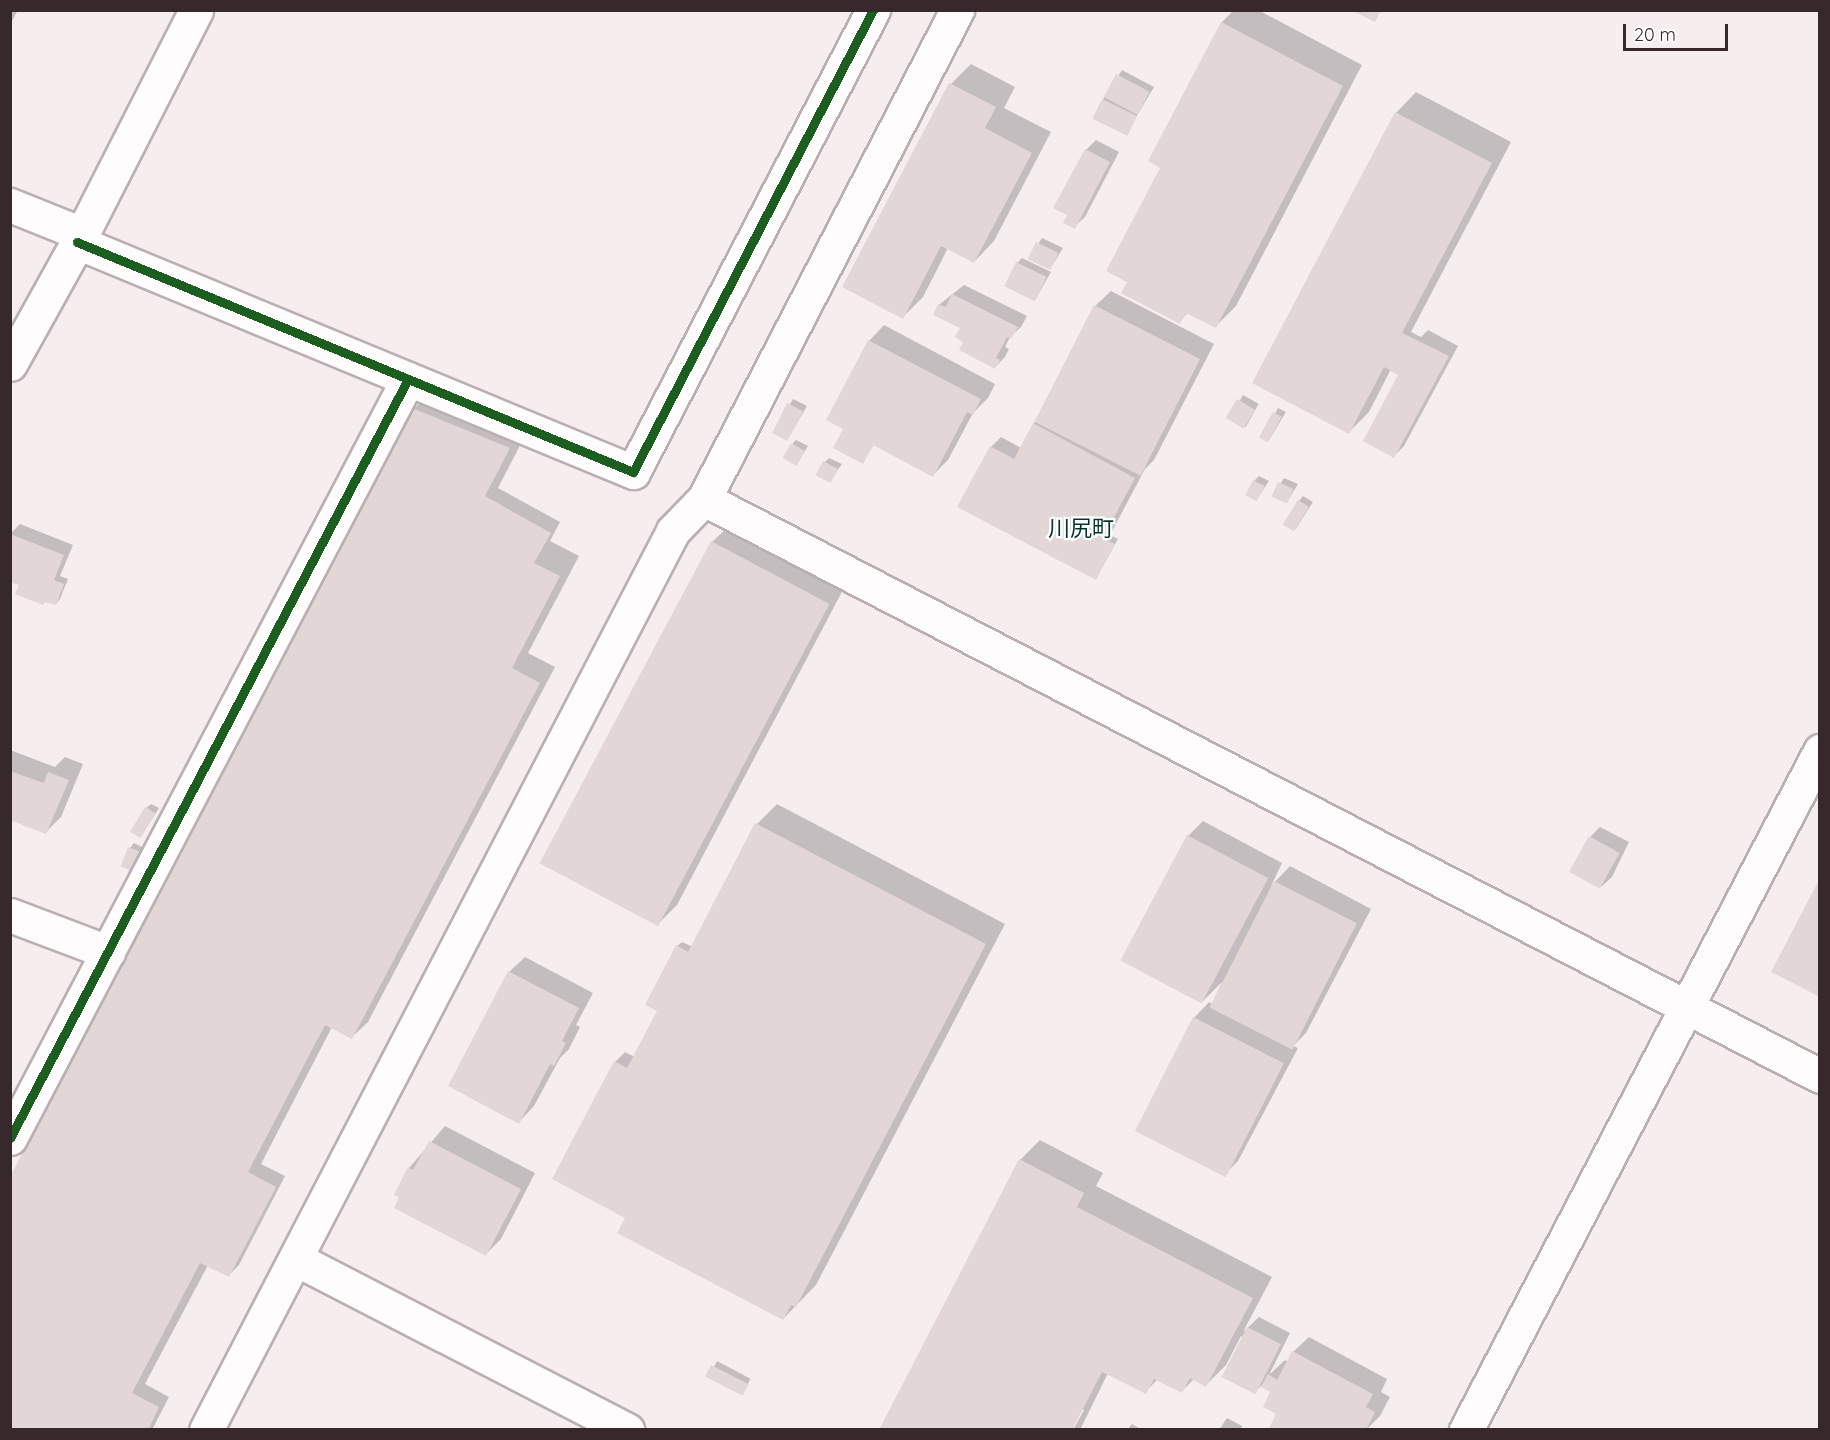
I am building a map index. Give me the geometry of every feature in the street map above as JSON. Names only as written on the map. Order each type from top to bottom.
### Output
[{"type":"street","points":[[10,364],[79,238],[196,10]]},
{"type":"street","points":[[10,205],[79,238],[408,379],[633,472],[873,10]]},
{"type":"street","points":[[206,1430],[673,531],[704,499],[957,10]]},
{"type":"street","points":[[10,1138],[408,379]]},
{"type":"street","points":[[704,499],[1820,1077]]},
{"type":"street","points":[[1467,1430],[1820,751]]},
{"type":"street","points":[[10,915],[108,952]]},
{"type":"street","points":[[296,1259],[627,1430]]},
{"type":"building","points":[[1351,10],[1378,10],[1380,12],[1375,22]]},
{"type":"building","points":[[1221,22],[1343,86],[1216,328],[1186,313],[1180,324],[1121,293],[1127,282],[1106,271],[1160,168],[1148,161]]},
{"type":"building","points":[[1116,74],[1150,92],[1137,115],[1104,97]]},
{"type":"building","points":[[949,83],[996,107],[985,128],[1032,153],[974,263],[941,246],[903,319],[842,287]]},
{"type":"building","points":[[1102,99],[1137,116],[1127,136],[1092,119]]},
{"type":"building","points":[[1395,112],[1492,163],[1402,333],[1449,356],[1394,458],[1363,441],[1398,375],[1384,367],[1349,434],[1252,383]]},
{"type":"building","points":[[1085,149],[1110,162],[1075,229],[1063,223],[1067,215],[1053,208]]},
{"type":"building","points":[[1036,242],[1058,253],[1050,270],[1028,259]]},
{"type":"building","points":[[1016,262],[1047,277],[1035,301],[1004,286]]},
{"type":"building","points":[[952,294],[1018,327],[1011,339],[1007,337],[996,358],[1000,360],[995,369],[959,350],[963,342],[955,337],[960,328],[933,315],[938,304],[946,307]]},
{"type":"building","points":[[1094,305],[1200,359],[1141,476],[1035,422]]},
{"type":"building","points":[[868,340],[981,399],[973,415],[967,412],[933,477],[873,445],[863,464],[833,448],[843,429],[826,420]]},
{"type":"building","points":[[1237,399],[1255,410],[1244,429],[1226,418]]},
{"type":"building","points":[[787,403],[803,411],[795,426],[779,418]]},
{"type":"building","points":[[412,408],[510,448],[485,496],[551,533],[534,563],[560,576],[512,668],[540,683],[352,1039],[325,1025],[248,1172],[276,1187],[229,1277],[200,1263],[132,1393],[159,1407],[148,1430],[10,1430],[10,1177]]},
{"type":"building","points":[[1273,412],[1282,417],[1268,442],[1259,437]]},
{"type":"building","points":[[780,418],[795,426],[787,441],[772,433]]},
{"type":"building","points":[[1033,423],[1135,478],[1103,538],[1115,544],[1096,580],[957,507],[990,446],[1014,459]]},
{"type":"building","points":[[791,443],[805,451],[796,466],[782,458]]},
{"type":"building","points":[[823,461],[838,469],[830,483],[815,475]]},
{"type":"building","points":[[1253,480],[1265,486],[1257,501],[1245,495]]},
{"type":"building","points":[[1278,482],[1294,489],[1287,504],[1271,497]]},
{"type":"building","points":[[1298,500],[1309,507],[1294,531],[1283,525]]},
{"type":"building","points":[[10,534],[64,555],[54,580],[64,584],[56,605],[45,602],[43,605],[15,594],[19,585],[10,582]]},
{"type":"building","points":[[711,541],[829,604],[658,926],[540,863]]},
{"type":"building","points":[[10,771],[44,783],[48,772],[69,780],[46,834],[10,820]]},
{"type":"building","points":[[145,807],[155,813],[140,838],[130,832]]},
{"type":"building","points":[[755,823],[986,944],[796,1307],[791,1305],[783,1320],[617,1233],[625,1218],[552,1179],[614,1061],[627,1068],[657,1011],[645,1005],[676,945],[688,952]]},
{"type":"building","points":[[1187,835],[1268,878],[1202,1004],[1120,960]]},
{"type":"building","points":[[1589,836],[1620,853],[1600,889],[1569,872]]},
{"type":"building","points":[[128,847],[141,852],[134,872],[120,867]]},
{"type":"building","points":[[1820,878],[1820,997],[1771,972]]},
{"type":"building","points":[[1274,881],[1357,923],[1292,1050],[1210,1008]]},
{"type":"building","points":[[508,971],[579,1008],[562,1041],[566,1043],[554,1066],[550,1064],[519,1124],[448,1086]]},
{"type":"building","points":[[1193,1017],[1284,1063],[1226,1177],[1135,1131]]},
{"type":"building","points":[[429,1141],[521,1189],[486,1256],[394,1208],[399,1197],[394,1195],[408,1167],[413,1170]]},
{"type":"building","points":[[1019,1159],[1084,1193],[1077,1207],[1253,1298],[1206,1387],[1190,1378],[1182,1393],[1154,1379],[1146,1394],[1102,1372],[1072,1430],[879,1430]]},
{"type":"building","points":[[1247,1327],[1281,1344],[1255,1394],[1222,1377]]},
{"type":"building","points":[[1292,1351],[1373,1394],[1366,1407],[1375,1412],[1366,1430],[1268,1430],[1276,1414],[1263,1407],[1270,1392],[1261,1387],[1268,1374],[1277,1380]]},
{"type":"building","points":[[711,1365],[748,1384],[743,1396],[705,1377]]},
{"type":"cycle path","points":[[77,242],[633,472],[873,10]]},
{"type":"cycle path","points":[[10,1138],[408,379]]},
{"type":"district","name":"川尻町","points":[[1081,529]]}]
